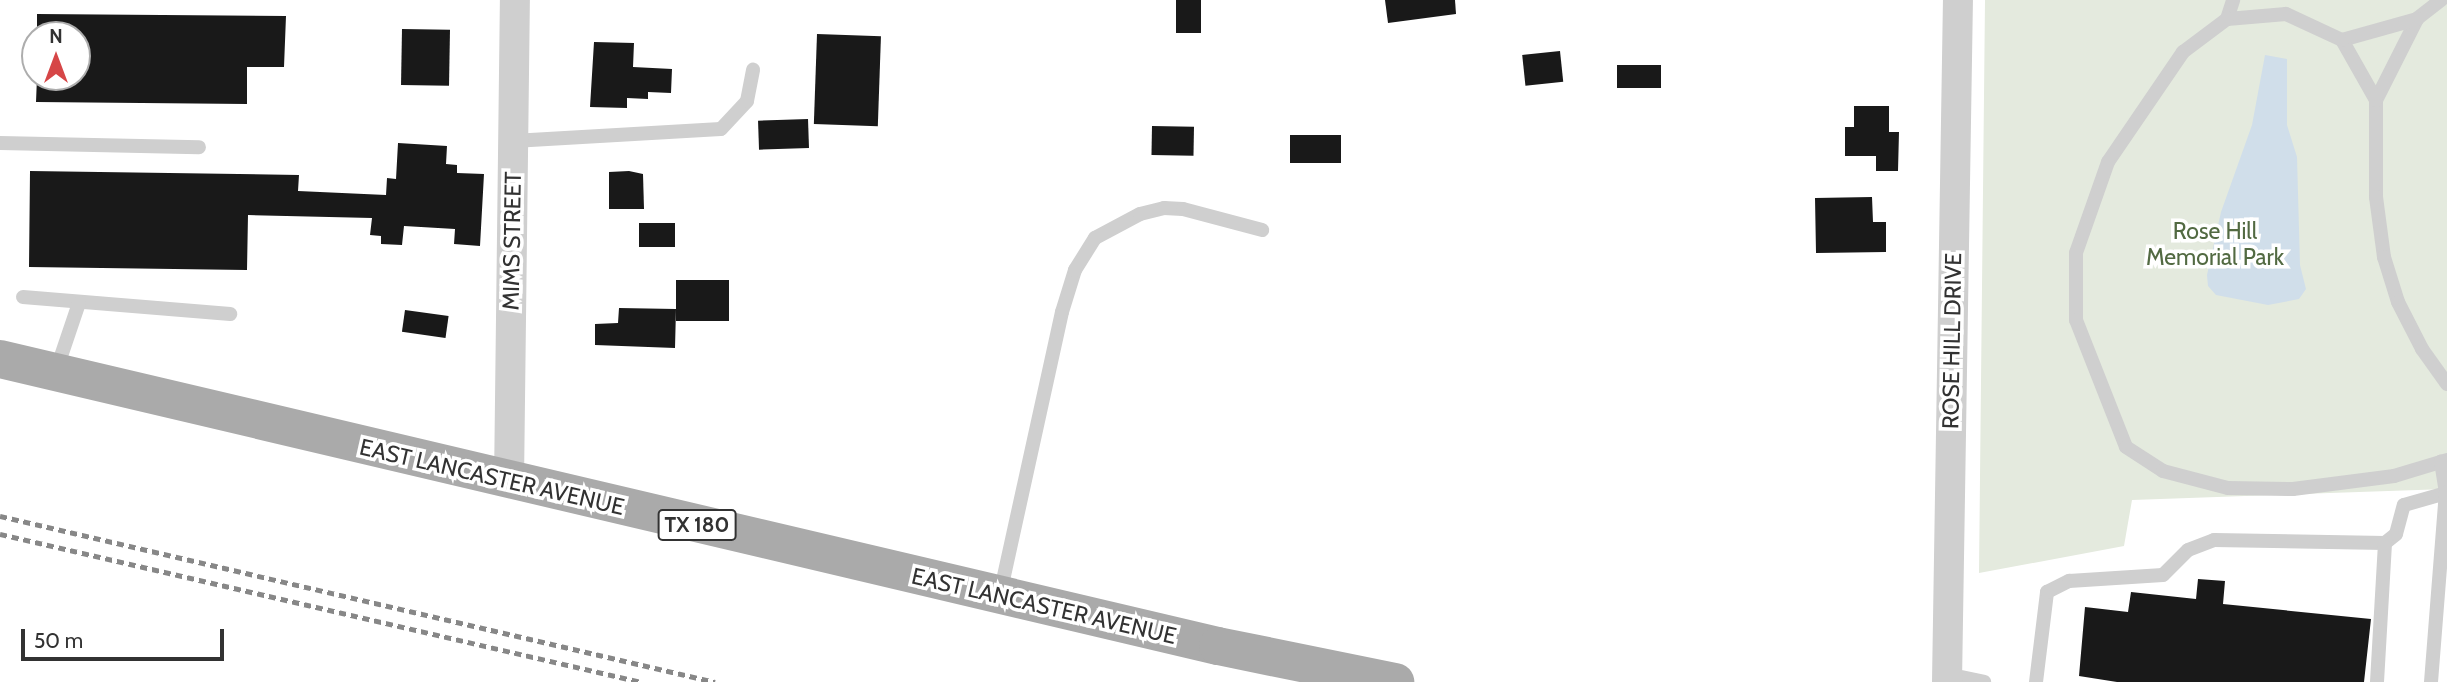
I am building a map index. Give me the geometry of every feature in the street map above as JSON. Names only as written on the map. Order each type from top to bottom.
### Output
[{"type":"main road","name":"EAST LANCASTER AVENUE","points":[[0,359],[509,482],[1000,595],[1395,682]]},
{"type":"street","name":"MIMS STREET","points":[[509,482],[515,0]]},
{"type":"street","name":"ROSE HILL DRIVE","points":[[1947,678],[1958,0]]},
{"type":"lane","points":[[2227,19],[2233,0]]},
{"type":"lane","points":[[2277,0],[2286,14]]},
{"type":"lane","points":[[2342,40],[2417,19],[2441,0]]},
{"type":"lane","points":[[2376,100],[2342,40],[2286,14],[2227,19],[2183,52],[2108,162],[2076,253],[2076,320],[2126,447],[2163,471],[2228,488],[2293,489],[2394,476],[2444,461],[2446,493],[2431,682]]},
{"type":"lane","points":[[2417,19],[2376,100],[2376,197],[2384,257],[2398,302],[2422,349],[2447,384]]},
{"type":"lane","points":[[513,141],[721,129],[747,101],[753,70]]},
{"type":"lane","points":[[0,143],[199,147]]},
{"type":"lane","points":[[1000,595],[1062,312],[1075,270],[1095,238],[1140,214],[1164,208],[1183,209],[1262,230]]},
{"type":"lane","points":[[23,297],[229,314]]},
{"type":"lane","points":[[56,372],[79,303]]},
{"type":"lane","points":[[2036,682],[2047,592],[2069,581],[2163,575],[2188,550],[2214,540],[2385,542],[2396,534],[2404,505],[2446,493]]},
{"type":"lane","points":[[2377,682],[2385,542]]},
{"type":"lane","points":[[1947,678],[1984,682]]},
{"type":"green space","name":"Rose Hill Memorial Park","points":[[1985,0],[2447,0],[2447,489],[2132,500],[2124,546],[1979,573]]},
{"type":"shaded area","points":[[2265,55],[2287,59],[2287,125],[2297,157],[2300,265],[2306,289],[2299,299],[2268,305],[2216,295],[2208,286],[2207,275],[2221,212],[2252,125]]},
{"type":"building","points":[[1176,0],[1201,0],[1201,33],[1176,33]]},
{"type":"building","points":[[1385,0],[1455,0],[1456,14],[1388,23]]},
{"type":"building","points":[[37,14],[286,16],[284,67],[247,67],[247,104],[36,102],[36,91],[91,91],[91,21],[37,21]]},
{"type":"building","points":[[402,29],[450,30],[449,86],[401,85]]},
{"type":"building","points":[[817,34],[881,36],[878,126],[814,124]]},
{"type":"building","points":[[594,42],[634,43],[633,67],[672,69],[671,93],[648,92],[648,99],[627,98],[627,108],[590,107]]},
{"type":"building","points":[[1560,51],[1563,82],[1525,86],[1522,55]]},
{"type":"building","points":[[1617,65],[1661,65],[1661,88],[1617,88]]},
{"type":"building","points":[[1854,106],[1889,106],[1889,132],[1899,132],[1898,171],[1876,171],[1876,156],[1845,156],[1845,127],[1854,127]]},
{"type":"building","points":[[808,119],[809,148],[759,150],[758,121]]},
{"type":"building","points":[[1152,126],[1194,127],[1193,156],[1151,155]]},
{"type":"building","points":[[1290,135],[1341,135],[1341,163],[1290,163]]},
{"type":"building","points":[[398,143],[447,146],[446,164],[457,165],[457,173],[484,174],[480,246],[454,244],[455,229],[404,226],[402,245],[381,244],[381,236],[370,235],[372,218],[248,215],[247,270],[29,267],[30,171],[299,175],[298,191],[386,195],[387,178],[396,179]]},
{"type":"building","points":[[629,171],[643,174],[644,209],[609,209],[609,172]]},
{"type":"building","points":[[1872,197],[1873,222],[1886,222],[1886,252],[1816,253],[1815,198]]},
{"type":"building","points":[[639,223],[675,223],[675,247],[639,247]]},
{"type":"building","points":[[676,280],[729,280],[729,321],[676,321]]},
{"type":"building","points":[[619,308],[676,309],[675,348],[595,345],[595,324],[618,323]]},
{"type":"building","points":[[405,310],[449,316],[446,338],[402,332]]},
{"type":"building","points":[[2198,579],[2225,581],[2223,604],[2371,619],[2364,682],[2117,682],[2079,676],[2085,607],[2128,612],[2131,592],[2196,599]]},
{"type":"railway","points":[[0,516],[715,682]]},
{"type":"railway","points":[[0,534],[641,682]]}]
